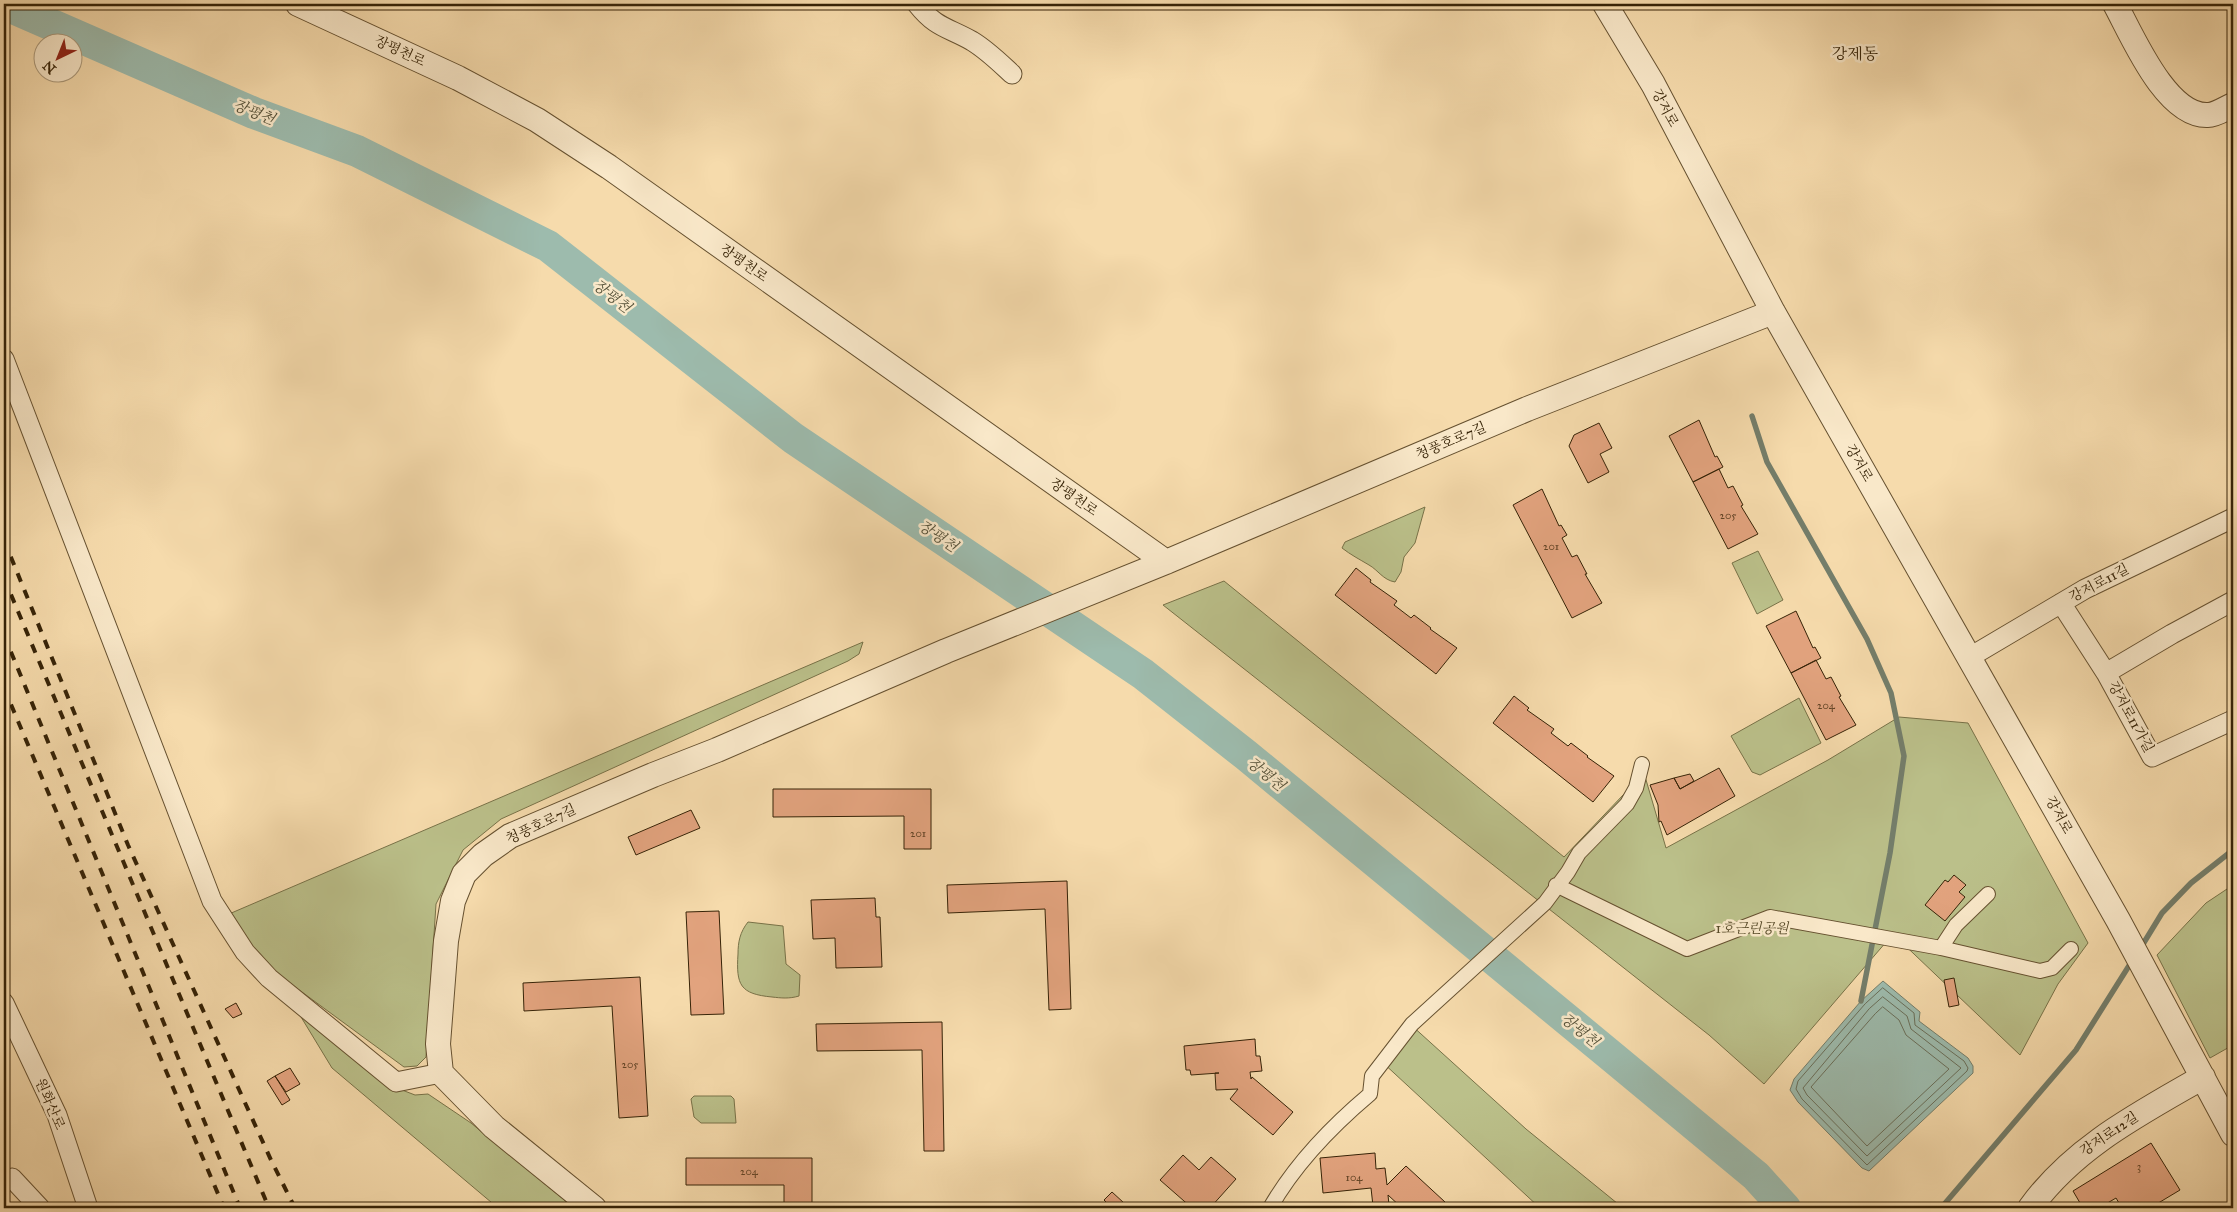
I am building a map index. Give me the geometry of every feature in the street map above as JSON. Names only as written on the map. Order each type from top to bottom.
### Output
[{"type":"street","name":"장평천로","points":[[298,4],[458,78],[537,120],[609,167],[1166,562]]},
{"type":"street","points":[[917,4],[926,15],[942,28],[971,41],[1012,74]]},
{"type":"street","name":"강저로","points":[[1605,4],[1653,84],[1773,312],[2118,920],[2202,1078]]},
{"type":"street","points":[[2115,4],[2157,81],[2188,110],[2208,115],[2233,105]]},
{"type":"street","name":"청풍호로7길","points":[[441,1073],[438,1044],[446,941],[453,901],[464,874],[483,855],[510,836],[717,750],[946,651],[1166,562],[1213,540],[1527,409],[1773,312]]},
{"type":"street","points":[[4,359],[212,901],[245,952],[269,978],[396,1082],[441,1073],[494,1127],[594,1208]]},
{"type":"street","name":"강저로11길","points":[[1970,657],[2085,589],[2233,518]]},
{"type":"street","points":[[2106,673],[2233,601]]},
{"type":"street","name":"강저로11가길","points":[[2061,603],[2106,673],[2152,757],[2233,720]]},
{"type":"street","points":[[1270,1208],[1283,1184],[1347,1114],[1370,1094],[1372,1076],[1412,1024],[1545,902],[1556,885],[1568,872],[1579,853],[1627,804],[1636,788],[1642,764]]},
{"type":"street","points":[[1556,885],[1687,949],[1770,917],[1941,948],[2040,971],[2052,968],[2071,949]]},
{"type":"street","points":[[1941,948],[1956,925],[1988,894]]},
{"type":"street","name":"원화산로","points":[[4,1003],[57,1115],[88,1208]]},
{"type":"street","points":[[2202,1078],[2233,1134]]},
{"type":"street","name":"강저로12길","points":[[2030,1208],[2043,1190],[2077,1156],[2123,1123],[2202,1078]]},
{"type":"street","points":[[12,1178],[40,1208]]},
{"type":"green space","points":[[1425,507],[1415,543],[1404,557],[1401,572],[1395,582],[1387,579],[1342,548],[1345,542]]},
{"type":"green space","points":[[1758,551],[1783,600],[1757,614],[1732,563]]},
{"type":"green space","name":"1호근린공원","points":[[1224,581],[1564,857],[1644,773],[1666,848],[1828,760],[1899,717],[1968,723],[2088,943],[2058,984],[2020,1055],[1893,934],[1764,1084],[1709,1035],[1163,605]]},
{"type":"green space","points":[[863,642],[859,654],[848,661],[501,819],[463,850],[436,904],[426,1057],[417,1066],[404,1067],[257,959],[229,914]]},
{"type":"green space","points":[[1799,698],[1821,743],[1760,775],[1752,772],[1731,736]]},
{"type":"green space","points":[[2233,885],[2233,1045],[2210,1058],[2157,955],[2206,903]]},
{"type":"green space","points":[[748,922],[783,926],[786,964],[800,975],[799,996],[785,998],[761,996],[742,986],[738,973],[738,945],[741,933]]},
{"type":"green space","points":[[298,1012],[402,1090],[415,1095],[428,1094],[471,1123],[574,1208],[498,1208],[332,1068]]},
{"type":"green space","points":[[1410,1024],[1526,1129],[1623,1208],[1540,1208],[1381,1061]]},
{"type":"green space","points":[[694,1096],[731,1096],[734,1099],[736,1123],[701,1123],[694,1117],[691,1099]]},
{"type":"water","points":[[1883,981],[1920,1012],[1919,1021],[1968,1058],[1973,1066],[1973,1073],[1869,1171],[1862,1168],[1798,1102],[1790,1090],[1794,1079],[1861,1001]]},
{"type":"building","points":[[1699,420],[1715,457],[1717,456],[1723,467],[1693,482],[1669,436]]},
{"type":"building","points":[[1599,423],[1612,448],[1600,454],[1609,472],[1588,483],[1569,446],[1574,435]]},
{"type":"building","points":[[1719,469],[1728,488],[1733,486],[1743,505],[1741,506],[1758,534],[1728,549],[1693,482]]},
{"type":"building","points":[[1542,489],[1559,526],[1561,525],[1567,535],[1562,538],[1572,557],[1577,555],[1587,574],[1585,574],[1602,603],[1572,618],[1513,505]]},
{"type":"building","points":[[1356,568],[1371,580],[1370,582],[1397,601],[1394,605],[1411,618],[1414,615],[1457,648],[1436,674],[1335,595]]},
{"type":"building","points":[[1796,611],[1813,648],[1815,647],[1821,658],[1791,673],[1766,626]]},
{"type":"building","points":[[1816,660],[1826,679],[1831,677],[1841,696],[1839,697],[1856,725],[1826,740],[1791,673]]},
{"type":"building","points":[[1514,696],[1529,708],[1527,710],[1554,729],[1551,733],[1568,746],[1571,743],[1614,776],[1593,802],[1493,723]]},
{"type":"building","points":[[1719,768],[1735,796],[1667,835],[1661,821],[1659,822],[1658,805],[1650,785],[1674,778],[1680,789]]},
{"type":"building","points":[[1690,774],[1694,781],[1680,789],[1674,778]]},
{"type":"building","points":[[773,789],[931,789],[931,849],[904,849],[904,816],[773,817]]},
{"type":"building","points":[[691,810],[700,828],[636,855],[628,837]]},
{"type":"building","points":[[1954,875],[1966,885],[1959,892],[1965,897],[1945,921],[1925,905],[1945,880],[1948,882]]},
{"type":"building","points":[[1067,881],[1071,1009],[1049,1010],[1045,909],[948,913],[947,885]]},
{"type":"building","points":[[875,898],[876,917],[880,917],[882,967],[836,968],[835,938],[813,939],[811,900]]},
{"type":"building","points":[[719,911],[724,1014],[691,1015],[686,912]]},
{"type":"building","points":[[640,977],[648,1116],[619,1118],[612,1006],[524,1011],[523,983]]},
{"type":"building","points":[[1954,978],[1959,1005],[1949,1007],[1944,980]]},
{"type":"building","points":[[236,1003],[242,1014],[233,1018],[225,1009]]},
{"type":"building","points":[[942,1022],[944,1151],[924,1151],[922,1050],[817,1051],[816,1024]]},
{"type":"building","points":[[1255,1039],[1256,1056],[1260,1056],[1262,1071],[1250,1072],[1251,1079],[1252,1077],[1293,1112],[1273,1135],[1230,1099],[1238,1089],[1216,1090],[1215,1073],[1191,1075],[1190,1070],[1186,1070],[1184,1046]]},
{"type":"building","points":[[290,1068],[300,1084],[286,1092],[275,1076]]},
{"type":"building","points":[[275,1076],[290,1100],[282,1105],[267,1081]]},
{"type":"building","points":[[2151,1143],[2180,1190],[2150,1208],[2146,1203],[2137,1208],[2122,1208],[2116,1198],[2099,1208],[2083,1208],[2073,1191]]},
{"type":"building","points":[[1375,1153],[1376,1169],[1385,1168],[1387,1185],[1406,1166],[1445,1202],[1439,1208],[1402,1208],[1388,1195],[1389,1205],[1373,1206],[1371,1188],[1323,1193],[1320,1158]]},
{"type":"building","points":[[1183,1155],[1199,1170],[1211,1157],[1236,1179],[1210,1208],[1192,1208],[1160,1180]]},
{"type":"building","points":[[686,1158],[812,1158],[812,1208],[784,1208],[784,1185],[686,1185]]},
{"type":"building","points":[[1112,1192],[1124,1203],[1119,1208],[1112,1208],[1104,1200]]},
{"type":"waterway","name":"장평천","points":[[4,4],[254,113],[357,151],[548,246],[793,438],[1143,674],[1246,755],[1756,1176],[1785,1208]]},
{"type":"waterway","points":[[1752,416],[1767,462],[1867,639],[1891,693],[1904,756],[1890,853],[1861,1001]]},
{"type":"waterway","points":[[2140,949],[2162,913],[2191,883],[2233,850]]},
{"type":"waterway","points":[[1941,1208],[2076,1050],[2132,961]]},
{"type":"railway","points":[[4,540],[128,845],[271,1160],[295,1208]]},
{"type":"railway","points":[[4,578],[269,1208]]},
{"type":"railway","points":[[4,635],[240,1208]]},
{"type":"railway","points":[[4,688],[224,1208]]},
{"type":"district","name":"강제동","points":[[1855,53]]}]
